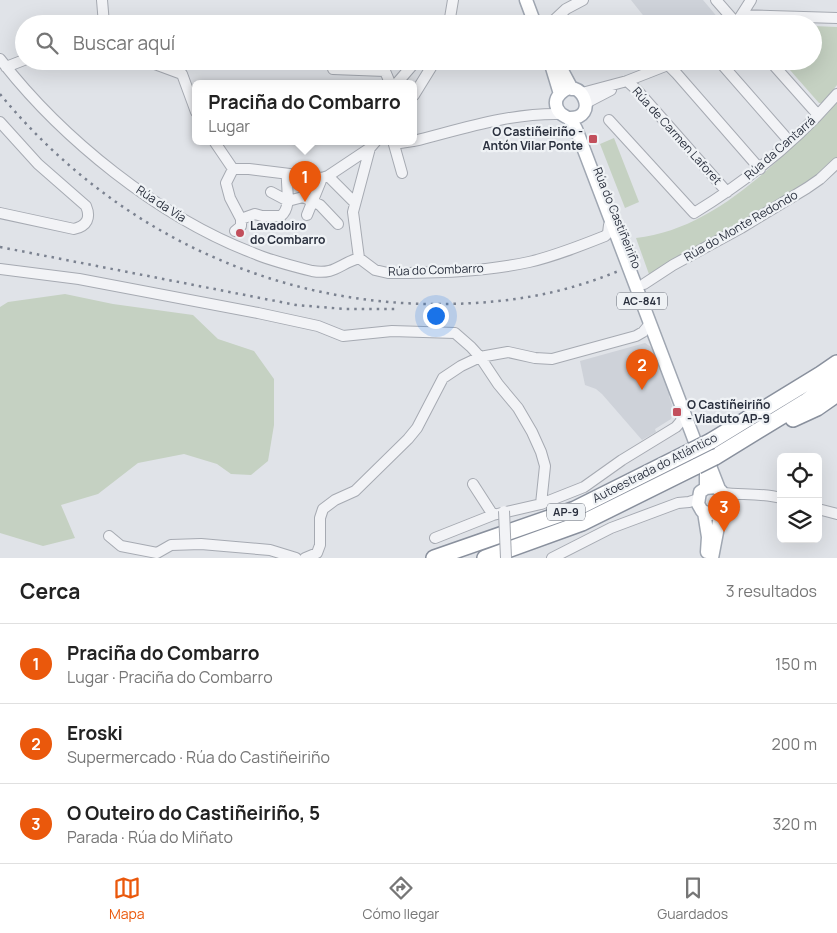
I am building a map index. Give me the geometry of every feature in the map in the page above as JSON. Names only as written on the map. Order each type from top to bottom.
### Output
[{"type":"highway","name":"Autoestrada do Atlántico","points":[[434,558],[575,509],[691,441],[711,441],[837,364]]},
{"type":"highway","name":"Autoestrada do Atlántico","points":[[485,558],[582,523],[717,456],[837,380]]},
{"type":"highway","points":[[717,456],[817,408],[837,394]]},
{"type":"main road","points":[[526,0],[538,15]]},
{"type":"main road","points":[[532,0],[540,15]]},
{"type":"main road","name":"Rúa do Castiñeiriño","points":[[552,70],[558,97],[557,110],[573,124],[578,134],[676,391],[691,441],[719,496]]},
{"type":"main road","name":"Rúa do Castiñeiriño","points":[[562,70],[580,100],[596,165],[644,284],[719,496]]},
{"type":"main road","points":[[558,97],[567,89],[580,100],[573,119],[564,116]]},
{"type":"main road","points":[[697,506],[711,514],[719,496],[700,492],[697,506],[708,537],[706,558]]},
{"type":"main road","name":"AC-841","points":[[712,558],[719,496]]},
{"type":"street","points":[[102,0],[103,15]]},
{"type":"street","points":[[450,15],[453,0]]},
{"type":"street","points":[[555,15],[583,0]]},
{"type":"street","points":[[716,0],[732,15]]},
{"type":"street","points":[[742,15],[751,0]]},
{"type":"street","points":[[822,18],[837,18]]},
{"type":"street","name":"Rúa da Vía","points":[[3,63],[50,116],[96,158],[148,197],[186,221],[252,253],[312,271],[330,271],[359,258]]},
{"type":"street","points":[[171,70],[182,74],[192,101]]},
{"type":"street","points":[[359,70],[385,71],[389,80]]},
{"type":"street","points":[[400,80],[408,70]]},
{"type":"street","points":[[417,90],[429,70]]},
{"type":"street","points":[[580,100],[655,70]]},
{"type":"street","points":[[673,70],[760,169]]},
{"type":"street","points":[[727,70],[790,142]]},
{"type":"street","points":[[778,70],[818,115]]},
{"type":"street","name":"Rúa de Carmen Laforet","points":[[627,81],[727,192]]},
{"type":"street","name":"Rúa da Cantarrá","points":[[609,120],[694,213],[760,169],[818,115],[837,94]]},
{"type":"street","points":[[543,113],[558,97]]},
{"type":"street","points":[[417,140],[475,124],[543,113],[564,116]]},
{"type":"street","points":[[0,122],[38,164],[86,206],[88,212],[84,226],[74,229],[0,213]]},
{"type":"street","points":[[217,145],[234,169]]},
{"type":"street","points":[[307,215],[325,177],[372,145]]},
{"type":"street","points":[[359,258],[353,212],[354,202],[373,145]]},
{"type":"street","points":[[395,145],[402,173]]},
{"type":"street","name":"Rúa do Monte Redondo","points":[[644,284],[650,282],[673,265],[742,228],[807,188],[837,163]]},
{"type":"street","points":[[234,169],[325,177],[354,202]]},
{"type":"street","points":[[234,169],[226,183],[230,198],[241,219],[241,226],[235,232]]},
{"type":"street","points":[[241,219],[251,214],[281,216],[286,212],[288,201],[287,175]]},
{"type":"street","points":[[271,192],[288,201],[303,197],[320,204],[338,224]]},
{"type":"street","points":[[609,225],[608,233],[605,236],[618,244]]},
{"type":"street","name":"Rúa do Combarro","points":[[359,258],[375,270],[388,273],[475,270],[528,262],[605,236]]},
{"type":"street","points":[[0,269],[79,278],[318,326],[343,336],[392,331],[455,333],[471,346],[518,408],[541,452],[545,466],[541,504]]},
{"type":"street","points":[[305,558],[317,553],[320,545],[320,518],[323,508],[355,491],[408,439],[417,428],[443,378],[460,366],[480,357],[508,352],[535,358],[552,359],[636,336],[648,326]]},
{"type":"street","points":[[636,336],[652,336]]},
{"type":"street","points":[[676,391],[675,397],[691,441]]},
{"type":"street","points":[[435,538],[493,515],[541,504],[584,487],[622,460],[673,429],[682,420]]},
{"type":"street","points":[[673,429],[684,430],[691,441]]},
{"type":"street","points":[[473,484],[493,515]]},
{"type":"street","points":[[719,496],[730,498],[740,495],[768,495],[777,497]]},
{"type":"street","points":[[552,558],[611,528],[654,511],[678,503],[697,506]]},
{"type":"street","points":[[822,510],[837,514]]},
{"type":"street","points":[[504,512],[506,558]]},
{"type":"street","points":[[109,536],[121,546],[158,555],[171,545],[201,544],[270,550],[296,558]]},
{"type":"shaded area","points":[[631,0],[703,0],[716,15],[643,15]]},
{"type":"shaded area","points":[[645,343],[651,347],[670,391],[669,396],[674,411],[671,419],[655,429],[656,432],[642,440],[602,394],[596,389],[585,385],[580,361]]},
{"type":"green space","points":[[822,26],[837,27],[837,85],[822,103],[819,103],[790,70],[822,70]]},
{"type":"green space","points":[[837,102],[837,157],[813,180],[650,277],[636,238],[683,226],[726,202],[766,171]]},
{"type":"green space","points":[[614,138],[639,202],[625,208],[600,144]]},
{"type":"green space","points":[[65,294],[113,304],[193,315],[218,339],[254,351],[274,379],[274,425],[268,461],[251,475],[231,474],[217,464],[184,454],[138,463],[98,494],[61,505],[75,538],[43,546],[0,533],[0,307],[8,302]]},
{"type":"railway","points":[[0,94],[44,142],[92,184],[144,221],[200,251],[258,274],[319,291],[382,301],[447,304],[493,302],[536,296],[578,285],[621,270]]},
{"type":"railway","points":[[0,247],[296,305],[345,309],[399,309]]},
{"type":"place","name":"O Castiñeiriño - Antón Vilar Ponte","points":[[593,139]]},
{"type":"place","name":"Praciña do Combarro","points":[[305,202]]},
{"type":"place","name":"Lavadoiro do Combarro","points":[[240,233]]},
{"type":"place","name":"Eroski","points":[[642,390]]},
{"type":"place","name":"O Castiñeiriño - Viaduto AP-9","points":[[677,412]]},
{"type":"place","name":"O Outeiro do Castiñeiriño, 5","points":[[724,532]]}]
